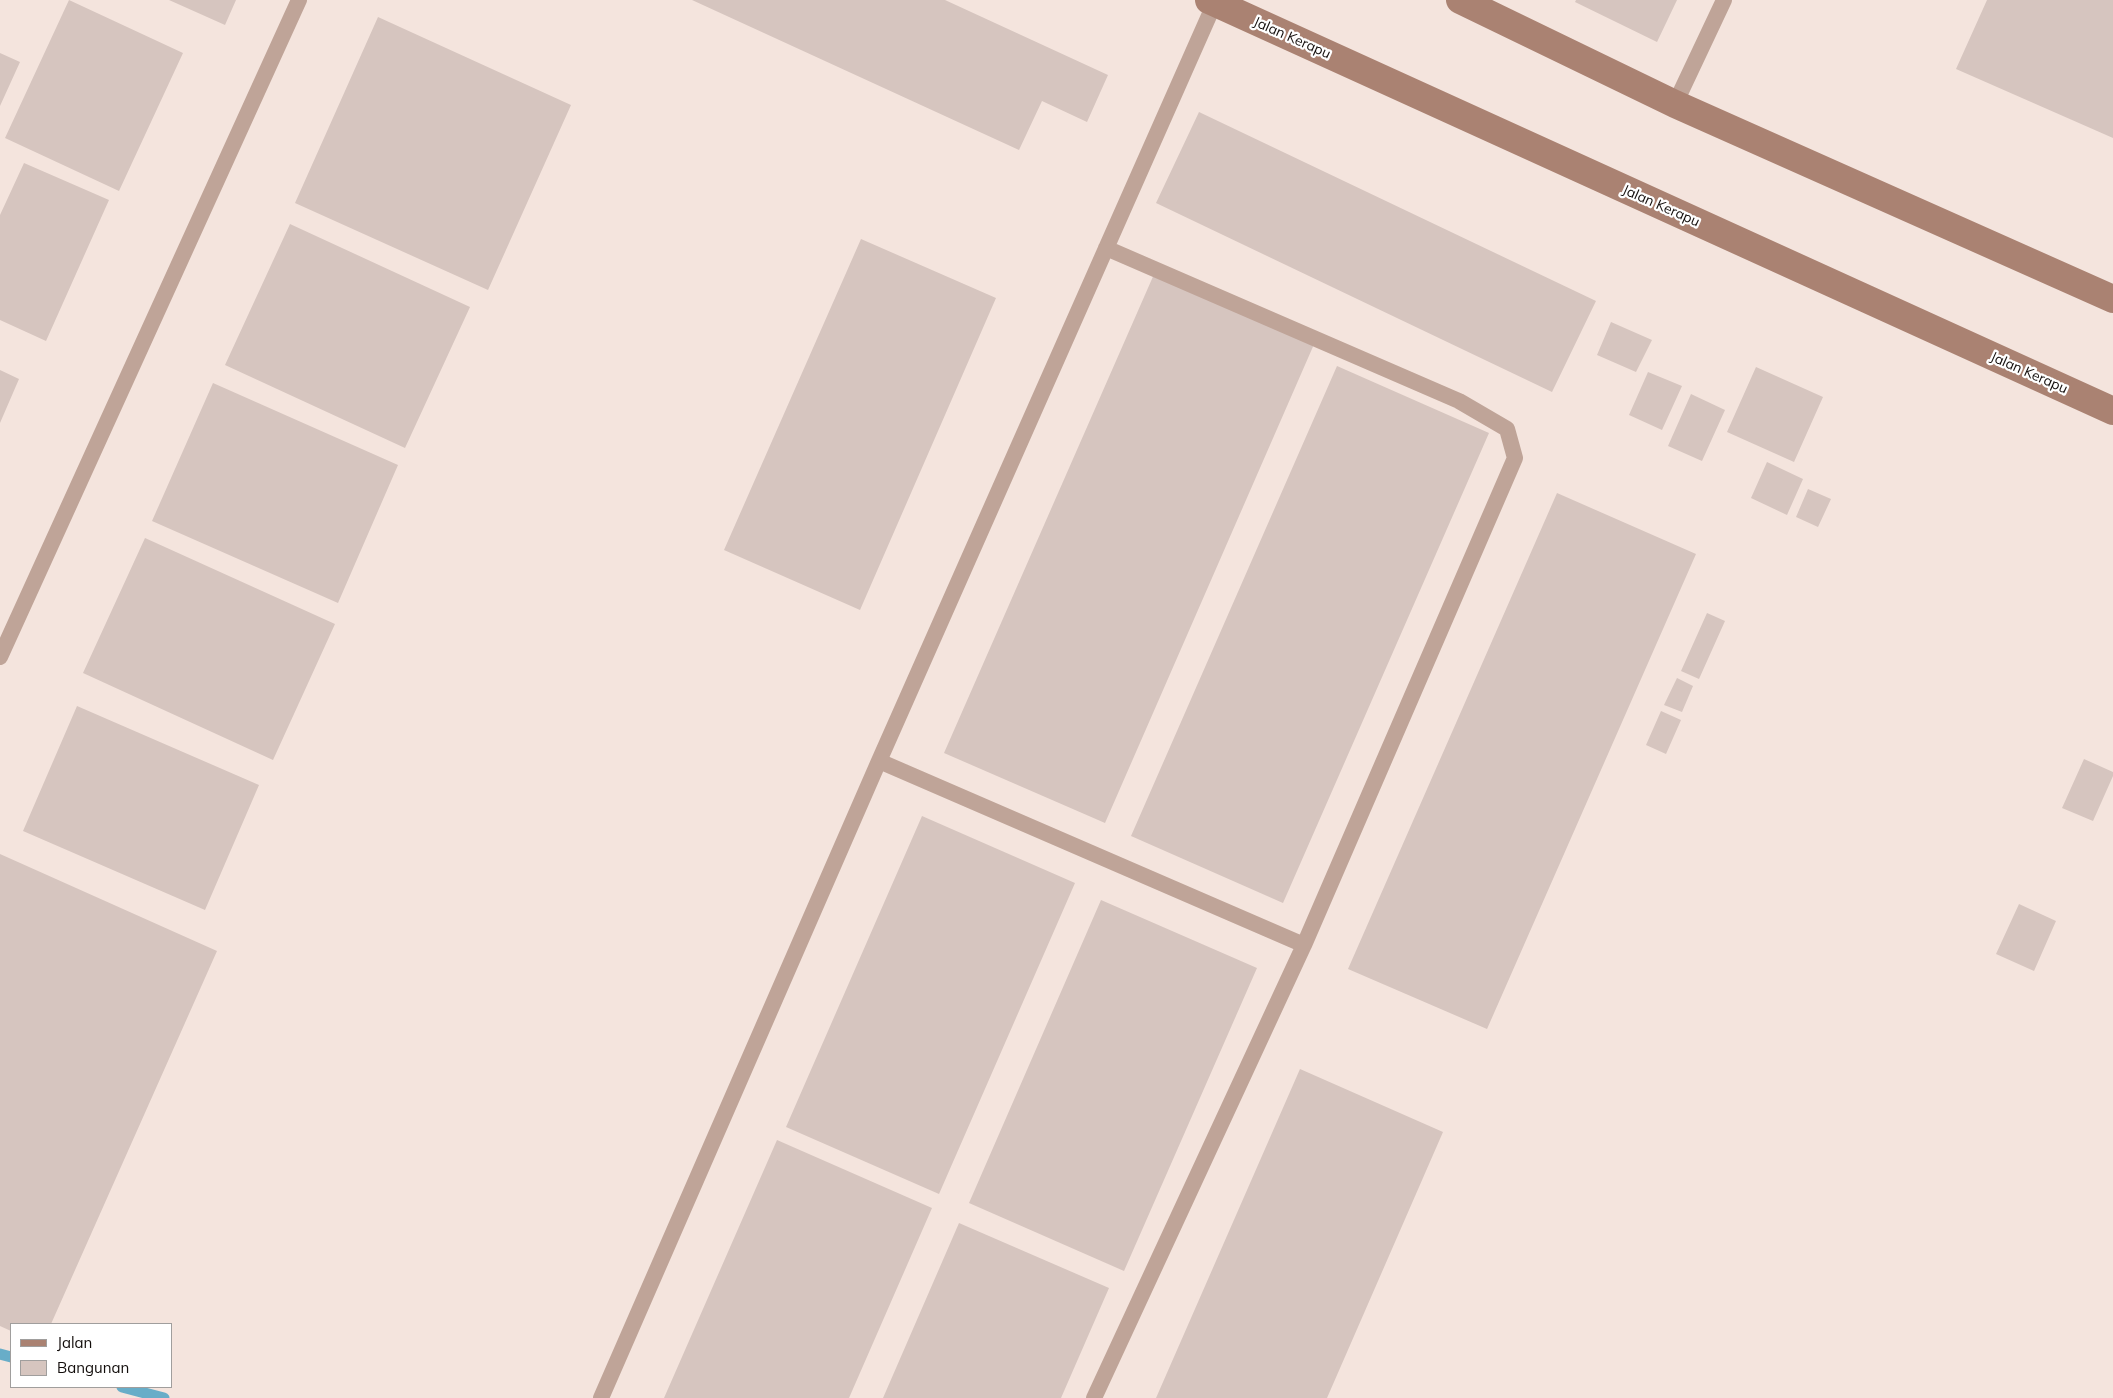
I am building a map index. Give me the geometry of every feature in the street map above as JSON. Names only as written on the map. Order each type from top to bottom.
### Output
[{"type":"street","points":[[1460,0],[1675,104],[2113,299]]},
{"type":"street","name":"Jalan Kerapu","points":[[1213,1],[2113,411]]},
{"type":"lane","points":[[0,657],[299,0]]},
{"type":"lane","points":[[1675,104],[1724,0]]},
{"type":"lane","points":[[601,1398],[1213,1]]},
{"type":"lane","points":[[1094,1398],[1304,944],[1515,458],[1507,428],[1459,401],[1106,248]]},
{"type":"lane","points":[[879,761],[1304,944]]},
{"type":"building","points":[[69,0],[183,53],[119,191],[5,138]]},
{"type":"building","points":[[169,0],[236,0],[225,25]]},
{"type":"building","points":[[692,0],[945,0],[1108,75],[1087,122],[1042,101],[1019,150]]},
{"type":"building","points":[[1576,0],[1677,0],[1657,42],[1575,2]]},
{"type":"building","points":[[1987,0],[2113,0],[2113,138],[1956,69]]},
{"type":"building","points":[[378,17],[571,105],[488,290],[295,203]]},
{"type":"building","points":[[0,53],[20,62],[0,106]]},
{"type":"building","points":[[1199,112],[1596,301],[1552,392],[1156,203]]},
{"type":"building","points":[[24,163],[109,200],[46,341],[0,320],[0,215]]},
{"type":"building","points":[[290,224],[470,307],[405,448],[225,365]]},
{"type":"building","points":[[861,239],[996,298],[860,610],[724,550]]},
{"type":"building","points":[[1155,272],[1315,342],[1105,823],[944,753]]},
{"type":"building","points":[[1611,322],[1652,340],[1636,372],[1597,355]]},
{"type":"building","points":[[1337,366],[1489,433],[1283,903],[1131,836]]},
{"type":"building","points":[[1756,367],[1823,397],[1794,462],[1727,432]]},
{"type":"building","points":[[0,370],[19,379],[0,423]]},
{"type":"building","points":[[1648,372],[1682,386],[1662,430],[1629,415]]},
{"type":"building","points":[[213,383],[398,465],[338,603],[152,521]]},
{"type":"building","points":[[1691,394],[1725,410],[1702,461],[1668,446]]},
{"type":"building","points":[[1767,462],[1803,479],[1787,515],[1751,498]]},
{"type":"building","points":[[1808,489],[1831,499],[1818,527],[1796,517]]},
{"type":"building","points":[[1557,493],[1696,554],[1487,1029],[1348,969]]},
{"type":"building","points":[[145,538],[335,624],[273,760],[83,673]]},
{"type":"building","points":[[1707,613],[1725,621],[1699,679],[1681,671]]},
{"type":"building","points":[[1677,678],[1693,686],[1682,712],[1664,705]]},
{"type":"building","points":[[77,706],[259,785],[205,910],[23,831]]},
{"type":"building","points":[[1661,711],[1681,720],[1666,754],[1646,745]]},
{"type":"building","points":[[2084,759],[2113,772],[2113,776],[2093,821],[2062,808]]},
{"type":"building","points":[[922,816],[1075,883],[939,1194],[786,1127]]},
{"type":"building","points":[[0,854],[217,951],[51,1323],[10,1323],[10,1331],[0,1326]]},
{"type":"building","points":[[1101,900],[1257,968],[1124,1271],[969,1203]]},
{"type":"building","points":[[2019,904],[2056,921],[2034,971],[1996,954]]},
{"type":"building","points":[[1300,1069],[1443,1132],[1327,1398],[1156,1398]]},
{"type":"building","points":[[777,1140],[932,1208],[849,1398],[664,1398]]},
{"type":"building","points":[[959,1223],[1109,1288],[1061,1398],[883,1398]]},
{"type":"waterway","points":[[0,1354],[10,1357]]},
{"type":"waterway","points":[[126,1388],[164,1398]]}]
